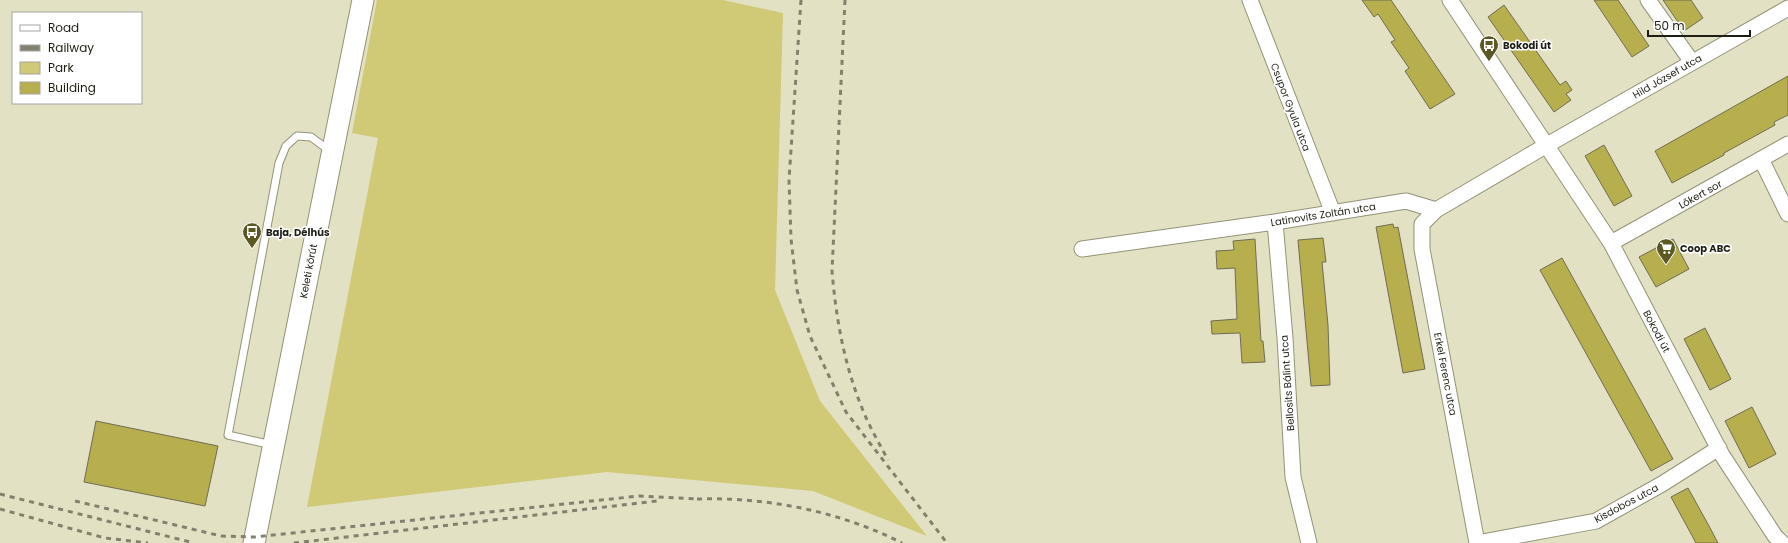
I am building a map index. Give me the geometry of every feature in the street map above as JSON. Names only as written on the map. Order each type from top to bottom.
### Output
[{"type":"main road","name":"Keleti körút","points":[[254,543],[363,0]]},
{"type":"street","name":"Csupor Gyula utca","points":[[1250,0],[1333,213]]},
{"type":"street","name":"Bokodi út","points":[[1450,0],[1612,243],[1718,448],[1775,536],[1782,543]]},
{"type":"street","points":[[1648,0],[1692,62]]},
{"type":"street","name":"Hild József utca","points":[[1547,145],[1788,8]]},
{"type":"street","name":"Lőkert sor","points":[[1612,243],[1788,144]]},
{"type":"street","points":[[1436,210],[1547,145]]},
{"type":"street","points":[[1761,159],[1788,214]]},
{"type":"street","name":"Latinovits Zoltán utca","points":[[1082,249],[1275,222],[1406,201],[1436,210]]},
{"type":"street","name":"Erkel Ferenc utca","points":[[1436,210],[1422,224],[1422,249],[1477,543]]},
{"type":"street","name":"Bellosits Bálint utca","points":[[1275,222],[1285,338],[1293,477],[1309,543]]},
{"type":"street","name":"Kisdobos utca","points":[[1477,543],[1596,521],[1662,484],[1718,448]]},
{"type":"lane","points":[[274,446],[228,435],[279,163],[286,146],[297,136],[311,137],[332,152]]},
{"type":"green space","points":[[377,0],[723,0],[783,13],[775,290],[820,401],[927,536],[813,491],[607,472],[307,507],[378,138],[352,133]]},
{"type":"building","points":[[1362,0],[1391,0],[1455,94],[1430,109],[1405,71],[1409,68],[1391,42],[1395,40],[1378,14],[1374,17]]},
{"type":"building","points":[[1594,0],[1618,0],[1649,46],[1632,57]]},
{"type":"building","points":[[1663,0],[1691,0],[1703,18],[1684,31]]},
{"type":"building","points":[[1504,5],[1560,85],[1566,81],[1572,90],[1566,94],[1571,100],[1554,112],[1488,17]]},
{"type":"building","points":[[1788,76],[1788,115],[1774,122],[1775,125],[1724,153],[1724,155],[1672,183],[1655,151]]},
{"type":"building","points":[[1604,145],[1632,196],[1614,206],[1585,156]]},
{"type":"building","points":[[1393,224],[1394,228],[1398,227],[1425,369],[1403,373],[1376,227]]},
{"type":"building","points":[[1323,238],[1326,262],[1322,262],[1328,325],[1330,385],[1311,386],[1298,240]]},
{"type":"building","points":[[1255,239],[1261,341],[1263,341],[1265,362],[1242,363],[1240,333],[1212,334],[1211,321],[1237,319],[1235,268],[1217,269],[1216,251],[1234,250],[1233,241]]},
{"type":"building","points":[[1673,239],[1689,269],[1656,287],[1639,257]]},
{"type":"building","points":[[1562,258],[1673,459],[1651,471],[1540,270]]},
{"type":"building","points":[[1705,328],[1731,379],[1710,390],[1684,339]]},
{"type":"building","points":[[1752,407],[1776,454],[1749,468],[1725,421]]},
{"type":"building","points":[[96,421],[218,446],[205,506],[84,482]]},
{"type":"building","points":[[1688,488],[1718,543],[1696,543],[1671,497]]},
{"type":"railway","points":[[801,0],[789,180],[791,239],[797,290],[810,336],[846,412],[947,543]]},
{"type":"railway","points":[[845,0],[832,271],[842,341],[850,375],[865,415],[888,460]]},
{"type":"railway","points":[[0,494],[194,543]]},
{"type":"railway","points":[[75,501],[221,536],[255,537],[639,496],[701,499]]},
{"type":"railway","points":[[697,499],[750,501],[802,508],[853,522],[902,543]]},
{"type":"railway","points":[[294,543],[657,501]]},
{"type":"railway","points":[[0,509],[105,538],[148,543]]},
{"type":"place","name":"Bokodi út","points":[[1489,62]]},
{"type":"place","name":"Baja, Délhús","points":[[252,249]]},
{"type":"place","name":"Coop ABC","points":[[1666,265]]}]
